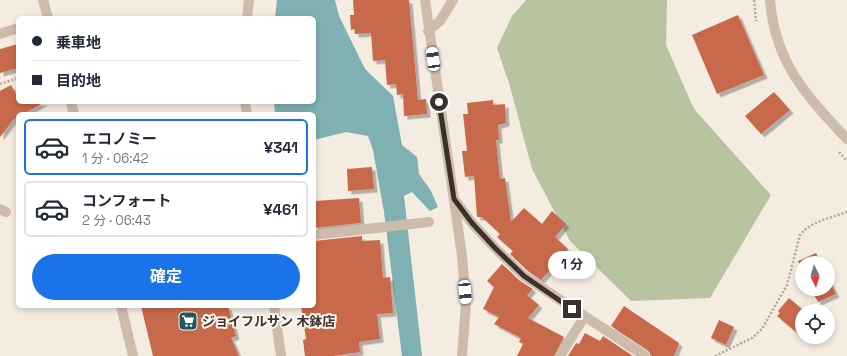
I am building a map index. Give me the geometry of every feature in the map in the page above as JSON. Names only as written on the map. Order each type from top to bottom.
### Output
[{"type":"street","points":[[43,0],[47,16]]},
{"type":"street","points":[[247,16],[249,0]]},
{"type":"street","points":[[425,0],[428,31],[462,256],[466,304],[462,356]]},
{"type":"street","points":[[428,31],[440,21],[453,0]]},
{"type":"street","points":[[770,0],[775,31],[786,64],[809,98],[847,139]]},
{"type":"street","points":[[0,34],[16,29]]},
{"type":"street","points":[[454,199],[472,223],[524,276],[643,355]]},
{"type":"street","points":[[316,235],[429,222]]},
{"type":"street","points":[[121,308],[133,356]]},
{"type":"street","points":[[274,308],[281,356]]},
{"type":"street","points":[[560,356],[584,317]]},
{"type":"path","points":[[0,84],[16,79]]},
{"type":"path","points":[[715,356],[752,338],[762,329],[787,285],[800,235],[804,230],[815,223],[847,212]]},
{"type":"green space","points":[[526,0],[667,0],[666,45],[694,109],[771,195],[710,298],[631,301],[570,241],[532,169],[509,83],[497,48],[512,16]]},
{"type":"water","points":[[277,0],[335,0],[339,16],[365,69],[393,96],[402,145],[417,157],[419,174],[431,191],[438,207],[430,211],[412,192],[404,196],[422,356],[402,356],[384,212],[373,150],[368,136],[346,132],[316,140],[316,112],[275,112],[274,104],[316,104],[316,16],[275,16]]},
{"type":"building","points":[[353,0],[409,0],[418,100],[426,99],[427,114],[404,116],[403,94],[397,95],[396,84],[387,85],[385,60],[373,61],[371,33],[355,34],[355,29],[351,30],[350,15],[354,15]]},
{"type":"building","points":[[738,15],[764,75],[717,94],[692,35]]},
{"type":"building","points":[[16,45],[16,69],[0,73],[0,49]]},
{"type":"building","points":[[11,85],[16,94],[16,104],[41,104],[27,112],[16,112],[16,118],[0,137],[0,91]]},
{"type":"building","points":[[774,92],[790,110],[761,134],[745,116]]},
{"type":"building","points":[[493,100],[493,105],[505,104],[506,123],[498,125],[499,140],[496,140],[500,179],[505,178],[511,222],[524,208],[542,224],[552,211],[566,224],[555,237],[568,249],[541,280],[528,271],[510,254],[513,251],[497,237],[500,234],[482,217],[477,217],[474,176],[465,177],[462,151],[467,151],[463,114],[468,114],[467,103]]},
{"type":"building","points":[[372,167],[374,189],[348,191],[347,169]]},
{"type":"building","points":[[359,198],[361,223],[316,228],[316,201]]},
{"type":"building","points":[[362,236],[362,241],[380,240],[383,278],[390,277],[393,313],[377,314],[380,339],[359,342],[360,352],[333,356],[305,356],[303,340],[306,339],[301,308],[316,308],[316,241]]},
{"type":"building","points":[[816,253],[818,256],[809,256]]},
{"type":"building","points":[[502,264],[520,281],[533,289],[527,295],[539,305],[528,318],[564,337],[554,356],[517,356],[523,344],[519,342],[521,338],[494,324],[499,317],[483,309],[494,287],[487,281]]},
{"type":"building","points":[[815,296],[832,296],[818,302]]},
{"type":"building","points":[[789,298],[796,304],[795,331],[777,316],[780,313],[778,311]]},
{"type":"building","points":[[624,306],[679,343],[674,356],[651,356],[649,351],[611,326]]},
{"type":"building","name":"ジョイフルサン 木鉢店","points":[[141,308],[229,308],[236,336],[231,338],[239,356],[153,356]]},
{"type":"building","points":[[719,320],[734,327],[726,345],[711,338]]},
{"type":"building","points":[[585,333],[600,341],[603,336],[633,356],[568,356],[576,343],[579,344]]},
{"type":"place","name":"ジョイフルサン 木鉢店","points":[[188,321]]},
{"type":"route","points":[[439,102],[454,199],[472,223],[524,276],[572,309]]}]
